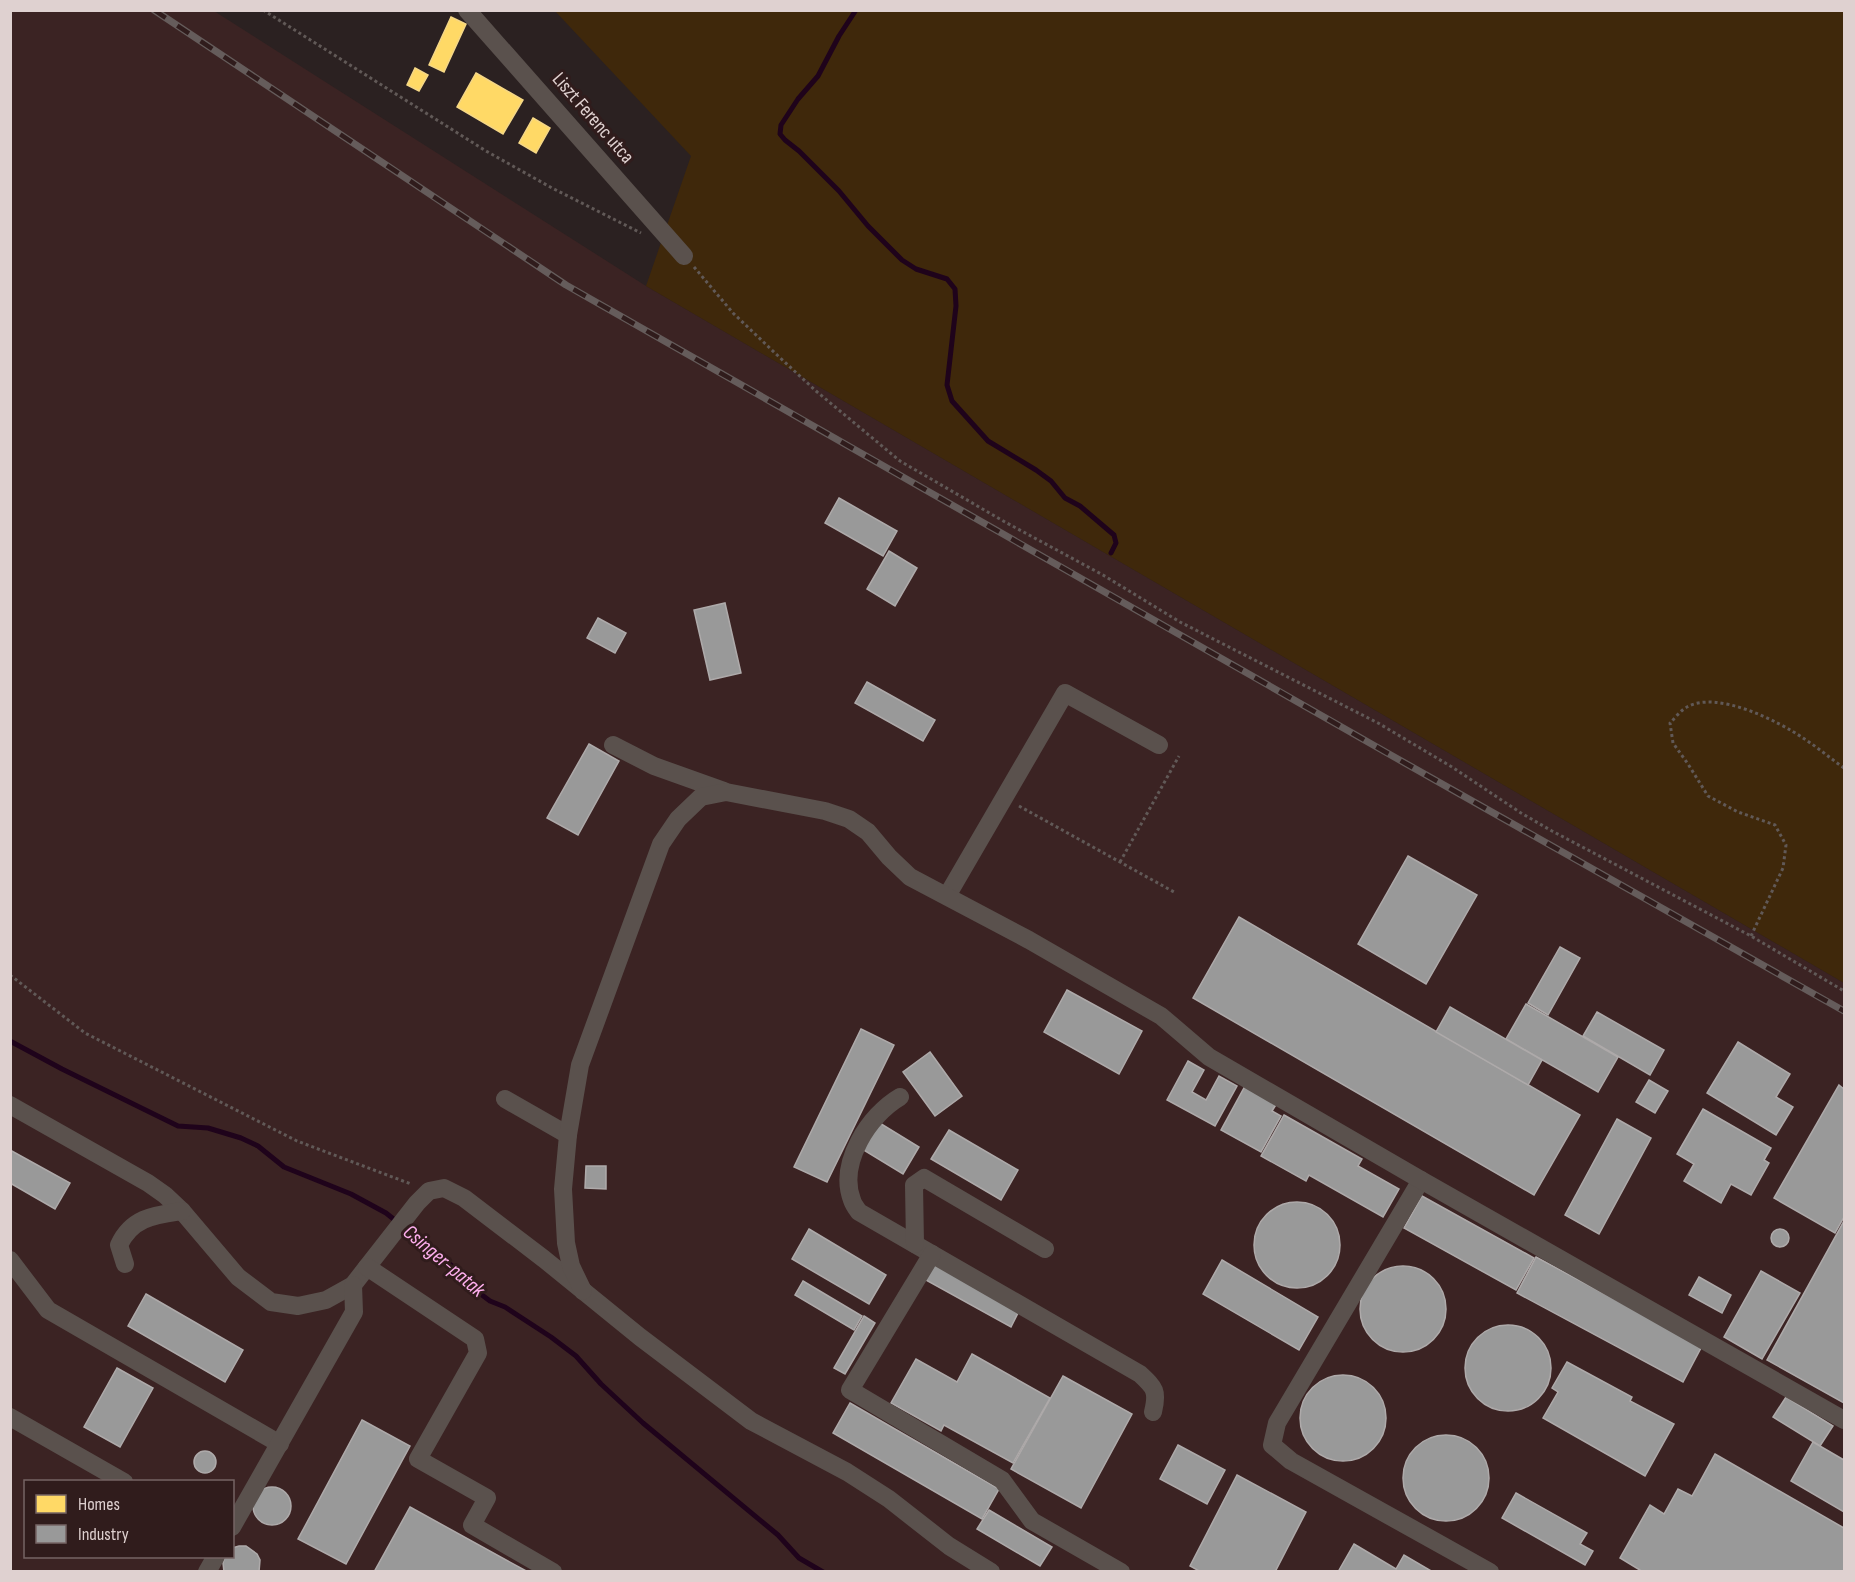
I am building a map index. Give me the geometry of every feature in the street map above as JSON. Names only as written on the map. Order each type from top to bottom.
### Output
[{"type":"street","name":"Liszt Ferenc utca","points":[[467,10],[684,256]]},
{"type":"street","points":[[947,896],[1065,693],[1159,745]]},
{"type":"street","points":[[613,745],[654,766],[726,792],[825,811],[849,819],[868,832],[910,877],[1029,940],[1161,1016],[1209,1057],[1845,1420]]},
{"type":"street","points":[[583,1291],[571,1266],[566,1243],[563,1189],[568,1135],[580,1065],[661,844],[678,819],[701,797],[726,792]]},
{"type":"street","points":[[900,1097],[889,1103],[871,1121],[858,1141],[851,1163],[848,1184],[858,1212],[1140,1374],[1152,1385],[1157,1396],[1153,1412]]},
{"type":"street","points":[[505,1099],[568,1135]]},
{"type":"street","points":[[10,1105],[148,1183],[165,1195],[182,1211],[238,1277],[271,1302],[298,1306],[326,1300],[353,1285],[429,1191],[444,1188],[464,1198],[751,1420],[847,1472],[889,1500],[949,1546],[991,1572]]},
{"type":"street","points":[[915,1244],[914,1185],[924,1178],[1045,1249]]},
{"type":"street","points":[[1421,1180],[1277,1423],[1272,1445],[1291,1461],[1490,1572]]},
{"type":"street","points":[[125,1264],[119,1245],[129,1228],[151,1215],[182,1211]]},
{"type":"street","points":[[932,1254],[850,1390],[1002,1480],[1032,1521],[1093,1565],[1121,1572]]},
{"type":"street","points":[[10,1260],[48,1310],[280,1444]]},
{"type":"street","points":[[367,1267],[475,1339],[478,1353],[418,1459],[487,1497],[472,1525],[553,1572]]},
{"type":"street","points":[[234,1524],[354,1312],[353,1285]]},
{"type":"street","points":[[10,1417],[120,1480]]},
{"type":"street","points":[[207,1572],[215,1558]]},
{"type":"path","points":[[263,10],[486,151],[644,235]]},
{"type":"path","points":[[684,256],[733,313],[816,391],[900,461],[1103,575],[1180,622],[1378,723],[1452,766],[1521,813],[1552,831],[1751,936],[1845,991]]},
{"type":"path","points":[[1751,936],[1783,868],[1786,845],[1775,825],[1738,812],[1708,796],[1673,743],[1670,723],[1687,706],[1712,701],[1739,706],[1802,737],[1845,768]]},
{"type":"path","points":[[1120,862],[1179,756]]},
{"type":"path","points":[[1004,797],[1174,892]]},
{"type":"path","points":[[10,975],[86,1033],[297,1141],[429,1191]]},
{"type":"shaded area","points":[[11,11],[214,11],[646,286],[1844,983],[1844,1571],[11,1572]]},
{"type":"shaded area","points":[[555,11],[1844,11],[1844,983],[646,286],[691,156]]},
{"type":"building: Homes","points":[[451,17],[466,24],[444,72],[429,65]]},
{"type":"building: Homes","points":[[415,68],[428,75],[419,91],[407,85]]},
{"type":"building: Homes","points":[[476,73],[523,100],[503,134],[457,107]]},
{"type":"building: Homes","points":[[533,118],[550,128],[536,153],[519,143]]},
{"type":"building: Industry","points":[[839,498],[897,531],[883,556],[825,523]]},
{"type":"building: Industry","points":[[889,551],[917,568],[895,606],[867,589]]},
{"type":"building: Industry","points":[[725,603],[741,673],[710,680],[694,610]]},
{"type":"building: Industry","points":[[598,618],[626,633],[615,653],[587,638]]},
{"type":"building: Industry","points":[[867,682],[935,720],[923,741],[855,703]]},
{"type":"building: Industry","points":[[589,744],[619,761],[578,835],[547,818]]},
{"type":"building: Industry","points":[[1408,856],[1477,895],[1426,984],[1358,944]]},
{"type":"building: Industry","points":[[1239,917],[1580,1115],[1534,1195],[1193,998]]},
{"type":"building: Industry","points":[[1560,947],[1580,958],[1548,1015],[1528,1003]]},
{"type":"building: Industry","points":[[1067,990],[1142,1031],[1119,1074],[1044,1032]]},
{"type":"building: Industry","points":[[1526,1004],[1618,1057],[1598,1092],[1506,1039]]},
{"type":"building: Industry","points":[[1450,1007],[1542,1060],[1528,1085],[1436,1032]]},
{"type":"building: Industry","points":[[1597,1012],[1664,1050],[1650,1075],[1583,1036]]},
{"type":"building: Industry","points":[[861,1029],[894,1045],[827,1182],[794,1167]]},
{"type":"building: Industry","points":[[1738,1042],[1790,1074],[1776,1097],[1793,1107],[1776,1135],[1707,1093]]},
{"type":"building: Industry","points":[[930,1052],[962,1096],[935,1116],[903,1072]]},
{"type":"building: Industry","points":[[1188,1061],[1204,1070],[1192,1092],[1206,1100],[1219,1076],[1237,1086],[1215,1126],[1167,1100]]},
{"type":"building: Industry","points":[[1649,1080],[1668,1091],[1655,1113],[1636,1102]]},
{"type":"building: Industry","points":[[1839,1085],[1844,1089],[1844,1217],[1835,1233],[1774,1198]]},
{"type":"building: Industry","points":[[1245,1086],[1277,1103],[1272,1111],[1281,1116],[1261,1152],[1221,1130]]},
{"type":"building: Industry","points":[[1703,1109],[1771,1148],[1764,1160],[1769,1163],[1751,1195],[1731,1184],[1721,1203],[1684,1181],[1694,1164],[1677,1154]]},
{"type":"building: Industry","points":[[1284,1115],[1362,1159],[1358,1166],[1399,1189],[1383,1217],[1309,1175],[1306,1181],[1261,1156]]},
{"type":"building: Industry","points":[[1617,1119],[1651,1138],[1599,1234],[1565,1215]]},
{"type":"building: Industry","points":[[878,1122],[919,1147],[903,1174],[862,1149]]},
{"type":"building: Industry","points":[[949,1130],[1018,1170],[1001,1200],[931,1159]]},
{"type":"building: Industry","points":[[10,1150],[70,1183],[55,1209],[10,1183]]},
{"type":"building: Industry","points":[[586,1166],[606,1166],[606,1189],[585,1188]]},
{"type":"building: Industry","points":[[1422,1196],[1534,1258],[1516,1290],[1404,1228]]},
{"type":"building: Industry","points":[[1289,1202],[1305,1202],[1328,1214],[1337,1228],[1340,1245],[1337,1262],[1328,1276],[1305,1288],[1289,1288],[1273,1281],[1261,1269],[1254,1253],[1254,1237],[1261,1221],[1273,1209]]},
{"type":"building: Industry","points":[[1844,1221],[1844,1403],[1767,1360]]},
{"type":"building: Industry","points":[[809,1229],[886,1275],[869,1304],[792,1259]]},
{"type":"building: Industry","points":[[1780,1229],[1786,1232],[1789,1238],[1786,1244],[1780,1247],[1774,1244],[1771,1238],[1774,1232]]},
{"type":"building: Industry","points":[[1536,1257],[1702,1346],[1683,1382],[1517,1293]]},
{"type":"building: Industry","points":[[1222,1260],[1318,1317],[1299,1350],[1203,1294]]},
{"type":"building: Industry","points":[[932,1263],[1019,1311],[1011,1327],[924,1279]]},
{"type":"building: Industry","points":[[1403,1266],[1427,1273],[1439,1285],[1446,1309],[1439,1333],[1427,1345],[1403,1352],[1379,1345],[1367,1333],[1360,1309],[1367,1285],[1379,1273]]},
{"type":"building: Industry","points":[[1761,1271],[1800,1293],[1762,1359],[1724,1337]]},
{"type":"building: Industry","points":[[1699,1277],[1731,1295],[1722,1313],[1689,1295]]},
{"type":"building: Industry","points":[[803,1281],[862,1316],[854,1330],[795,1295]]},
{"type":"building: Industry","points":[[146,1294],[243,1350],[225,1382],[128,1326]]},
{"type":"building: Industry","points":[[864,1316],[875,1323],[845,1374],[834,1368]]},
{"type":"building: Industry","points":[[1508,1325],[1532,1332],[1544,1344],[1551,1368],[1544,1392],[1532,1404],[1508,1411],[1484,1404],[1472,1392],[1465,1368],[1472,1344],[1484,1332]]},
{"type":"building: Industry","points":[[972,1354],[1050,1398],[1013,1463],[944,1425],[941,1431],[891,1403],[916,1359],[957,1382]]},
{"type":"building: Industry","points":[[1567,1362],[1632,1397],[1630,1401],[1674,1424],[1645,1476],[1543,1418],[1558,1392],[1552,1388]]},
{"type":"building: Industry","points":[[117,1368],[153,1388],[120,1447],[84,1427]]},
{"type":"building: Industry","points":[[1343,1375],[1360,1378],[1374,1387],[1383,1401],[1386,1418],[1383,1435],[1374,1449],[1360,1458],[1343,1461],[1326,1458],[1312,1449],[1303,1435],[1300,1418],[1303,1401],[1312,1387],[1326,1378]]},
{"type":"building: Industry","points":[[1063,1376],[1132,1414],[1081,1508],[1011,1469]]},
{"type":"building: Industry","points":[[1786,1397],[1833,1426],[1820,1446],[1773,1417]]},
{"type":"building: Industry","points":[[850,1403],[999,1489],[982,1519],[833,1433]]},
{"type":"building: Industry","points":[[362,1420],[410,1446],[346,1564],[298,1539]]},
{"type":"building: Industry","points":[[1438,1435],[1454,1435],[1477,1447],[1486,1461],[1489,1478],[1486,1495],[1477,1509],[1454,1521],[1438,1521],[1422,1514],[1410,1502],[1403,1486],[1403,1470],[1410,1454],[1422,1442]]},
{"type":"building: Industry","points":[[1813,1442],[1844,1460],[1844,1512],[1791,1481]]},
{"type":"building: Industry","points":[[1178,1445],[1225,1470],[1207,1504],[1160,1479]]},
{"type":"building: Industry","points":[[205,1451],[213,1454],[216,1462],[213,1470],[205,1473],[197,1470],[194,1462],[197,1454]]},
{"type":"building: Industry","points":[[1715,1454],[1844,1528],[1844,1572],[1643,1572],[1620,1558],[1650,1505],[1664,1514],[1678,1489],[1692,1496]]},
{"type":"building: Industry","points":[[1237,1475],[1306,1512],[1275,1572],[1201,1572],[1190,1566]]},
{"type":"building: Industry","points":[[272,1487],[285,1493],[291,1506],[285,1519],[272,1525],[259,1519],[253,1506],[259,1493]]},
{"type":"building: Industry","points":[[1516,1493],[1587,1533],[1580,1544],[1593,1551],[1585,1565],[1502,1518]]},
{"type":"building: Industry","points":[[410,1507],[528,1572],[374,1572]]},
{"type":"building: Industry","points":[[989,1510],[1052,1547],[1040,1566],[977,1529]]},
{"type":"building: Industry","points":[[1354,1544],[1396,1569],[1404,1555],[1433,1572],[1338,1572]]},
{"type":"building: Industry","points":[[246,1546],[257,1554],[260,1560],[259,1572],[224,1572],[224,1558],[234,1558],[234,1547]]},
{"type":"waterway","points":[[856,10],[818,76],[798,99],[781,125],[780,134],[839,191],[868,226],[902,260],[916,269],[947,279],[955,289],[956,306],[947,385],[952,401],[988,441],[1051,481],[1065,498],[1080,506],[1114,535],[1116,543],[1111,553]]},
{"type":"waterway","name":"Csinger-patak","points":[[10,1041],[178,1126],[208,1128],[241,1138],[258,1146],[284,1167],[351,1194],[386,1213],[456,1269],[478,1292],[551,1337],[576,1356],[601,1384],[643,1423],[778,1535],[799,1558],[823,1572]]},
{"type":"railway","points":[[154,10],[566,285],[1844,1011]]}]
